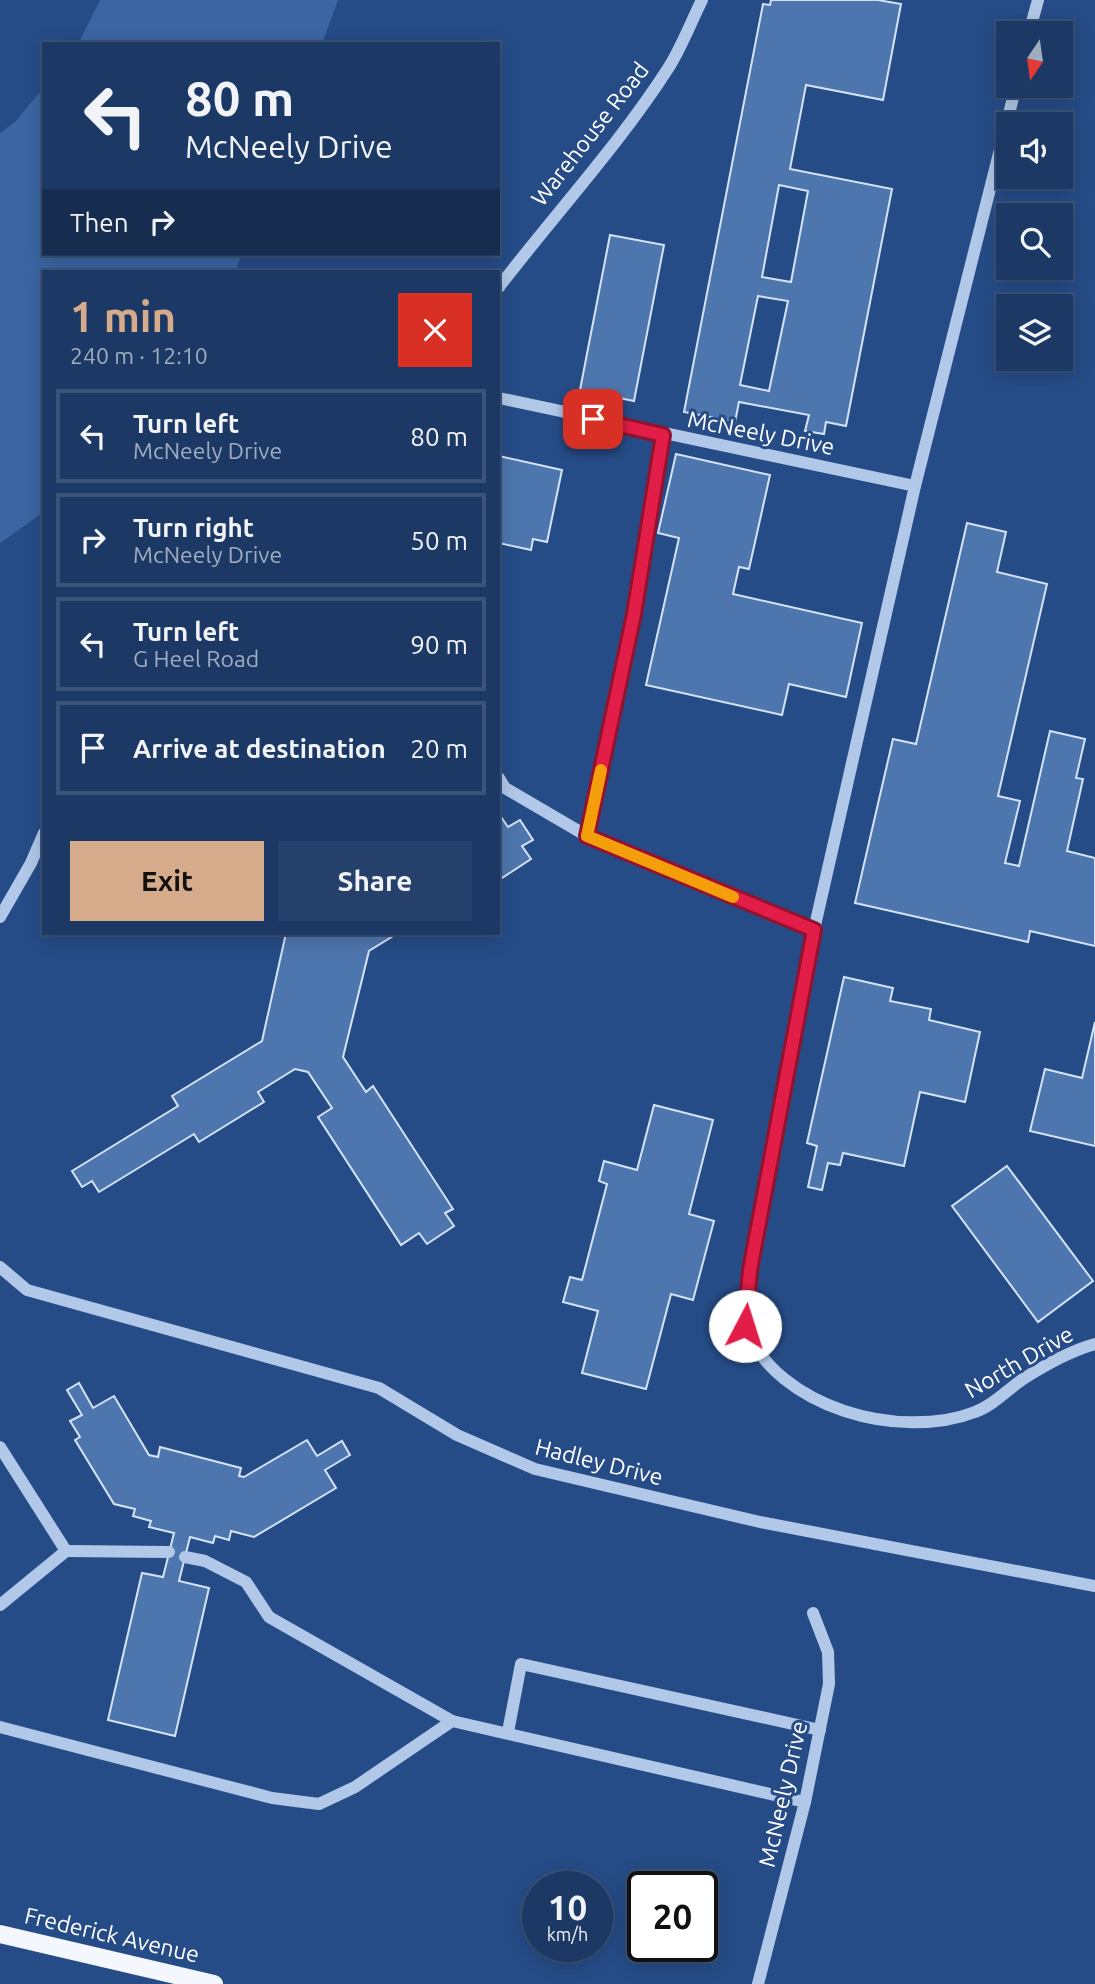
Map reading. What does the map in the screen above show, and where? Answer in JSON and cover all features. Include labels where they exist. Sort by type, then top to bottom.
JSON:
[{"type":"main road","name":"Frederick Avenue","points":[[0,1934],[214,1984]]},
{"type":"street","name":"Warehouse Road","points":[[500,286],[556,212],[615,142],[670,66],[702,0]]},
{"type":"street","points":[[1032,21],[1038,0]]},
{"type":"street","points":[[500,780],[505,788],[587,836],[814,930],[915,486],[1013,98]]},
{"type":"street","points":[[500,398],[663,435]]},
{"type":"street","name":"McNeely Drive","points":[[587,836],[634,614],[663,435],[915,486]]},
{"type":"street","points":[[0,917],[32,863],[42,838]]},
{"type":"street","name":"North Drive","points":[[814,930],[750,1270],[745,1326],[772,1370],[812,1400],[880,1419],[942,1423],[979,1411],[1024,1379],[1080,1348],[1095,1343]]},
{"type":"street","name":"Hadley Drive","points":[[0,1267],[27,1290],[379,1388],[457,1435],[535,1469],[761,1522],[1095,1586]]},
{"type":"street","points":[[0,1447],[66,1551]]},
{"type":"street","points":[[0,1605],[66,1551],[169,1552]]},
{"type":"street","points":[[185,1557],[205,1561],[246,1582],[269,1616],[452,1721],[805,1802]]},
{"type":"street","name":"McNeely Drive","points":[[758,1984],[805,1802],[829,1684],[828,1653],[813,1613]]},
{"type":"street","points":[[508,1732],[522,1664],[820,1730]]},
{"type":"street","points":[[0,1727],[272,1798],[319,1804],[355,1787],[452,1721]]},
{"type":"shaded area","points":[[100,0],[338,0],[323,42],[79,42]]},
{"type":"shaded area","points":[[42,89],[42,256],[241,256],[235,270],[42,270],[42,513],[0,543],[0,133],[15,122]]},
{"type":"building","points":[[771,0],[878,0],[901,4],[883,100],[806,85],[790,169],[892,189],[846,426],[826,422],[824,434],[805,431],[809,415],[739,402],[735,422],[684,412],[763,4],[770,5]],"holes":[[[779,185],[808,191],[791,282],[762,277]],[[758,296],[788,301],[769,391],[740,385]]]},
{"type":"building","points":[[610,235],[664,245],[634,401],[580,390]]},
{"type":"building","points":[[676,454],[770,475],[749,569],[739,567],[733,594],[862,623],[846,697],[789,684],[782,715],[646,685],[679,538],[658,533]]},
{"type":"building","points":[[500,456],[562,470],[547,542],[533,539],[531,550],[500,543]]},
{"type":"building","points":[[967,523],[1006,532],[997,572],[1047,584],[998,796],[1020,801],[1005,863],[1019,866],[1050,731],[1085,739],[1076,778],[1083,779],[1067,851],[1095,858],[1095,946],[1030,931],[1028,942],[855,903],[893,739],[916,744]]},
{"type":"building","points":[[500,815],[508,827],[520,820],[533,840],[522,846],[531,859],[500,879]]},
{"type":"building","points":[[286,935],[395,935],[369,951],[343,1057],[366,1092],[373,1086],[453,1209],[445,1213],[454,1226],[427,1244],[419,1233],[401,1245],[318,1117],[332,1108],[308,1072],[295,1069],[258,1092],[264,1102],[199,1142],[194,1134],[99,1192],[92,1181],[82,1187],[72,1171],[178,1106],[172,1096],[262,1041]]},
{"type":"building","points":[[844,977],[893,988],[890,1001],[931,1009],[929,1020],[980,1032],[965,1102],[920,1092],[904,1166],[843,1153],[840,1165],[828,1163],[822,1190],[808,1187],[817,1146],[807,1143]]},
{"type":"building","points":[[1095,1022],[1095,1146],[1030,1131],[1045,1069],[1082,1078]]},
{"type":"building","points":[[654,1105],[713,1120],[689,1214],[714,1221],[693,1300],[671,1294],[646,1389],[582,1373],[598,1311],[563,1302],[570,1277],[582,1280],[607,1184],[599,1181],[604,1161],[637,1170]]},
{"type":"building","points":[[1007,1166],[1093,1281],[1038,1322],[952,1206]]},
{"type":"building","points":[[79,1383],[93,1408],[114,1396],[149,1455],[158,1457],[160,1447],[241,1468],[239,1476],[244,1477],[307,1440],[317,1456],[342,1441],[350,1455],[325,1470],[336,1488],[254,1537],[231,1531],[229,1540],[215,1536],[213,1543],[190,1537],[179,1581],[209,1588],[175,1736],[108,1720],[142,1573],[163,1577],[174,1533],[149,1527],[151,1521],[133,1516],[135,1509],[114,1504],[75,1440],[80,1437],[70,1421],[82,1415],[67,1390]]},
{"type":"slow traffic","points":[[601,770],[587,836],[733,897]]},
{"type":"route","points":[[593,419],[663,435],[634,614],[587,836],[814,930],[750,1270],[745,1326]]}]
